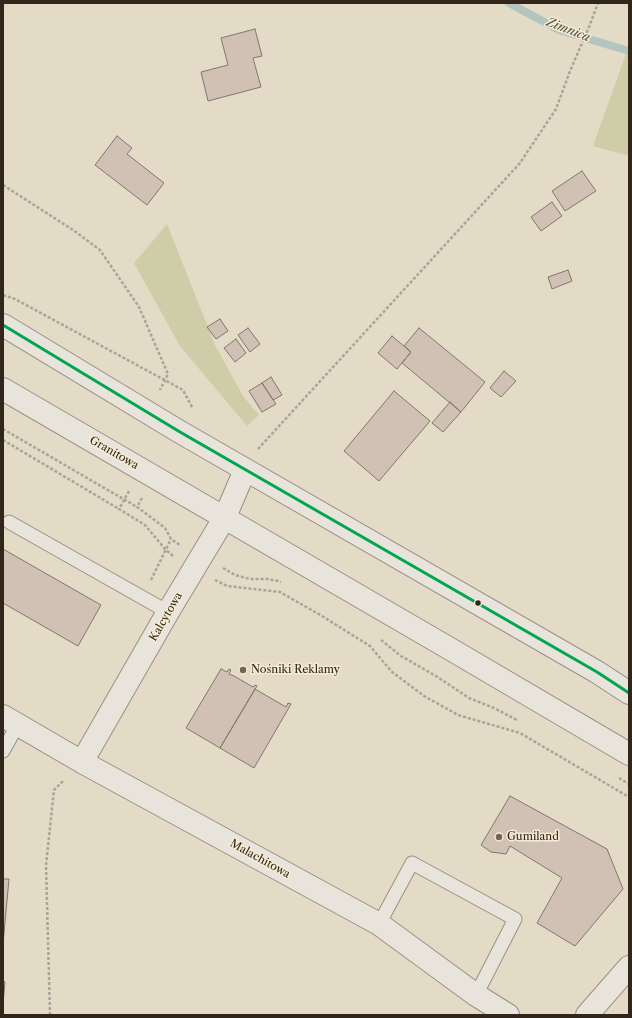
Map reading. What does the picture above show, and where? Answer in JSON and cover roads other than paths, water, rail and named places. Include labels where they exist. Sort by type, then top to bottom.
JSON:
[{"type":"street","points":[[3,325],[167,425],[597,672],[629,693]]},
{"type":"street","name":"Granitowa","points":[[3,388],[629,754]]},
{"type":"street","name":"Kalcytowa","points":[[82,762],[168,612],[225,517],[245,470]]},
{"type":"street","name":"Malachitowa","points":[[10,720],[82,762],[379,924],[476,995],[508,1015]]},
{"type":"street","points":[[587,1015],[629,967]]},
{"type":"lane","points":[[9,522],[168,612]]},
{"type":"lane","points":[[3,751],[10,720]]},
{"type":"lane","points":[[379,924],[412,863],[515,919],[476,995]]},
{"type":"waterway","name":"Zimnica","points":[[509,3],[559,30],[629,51]]},
{"type":"place","name":"Nośniki Reklamy","points":[[243,670]]},
{"type":"place","name":"Gumiland","points":[[499,837]]}]
